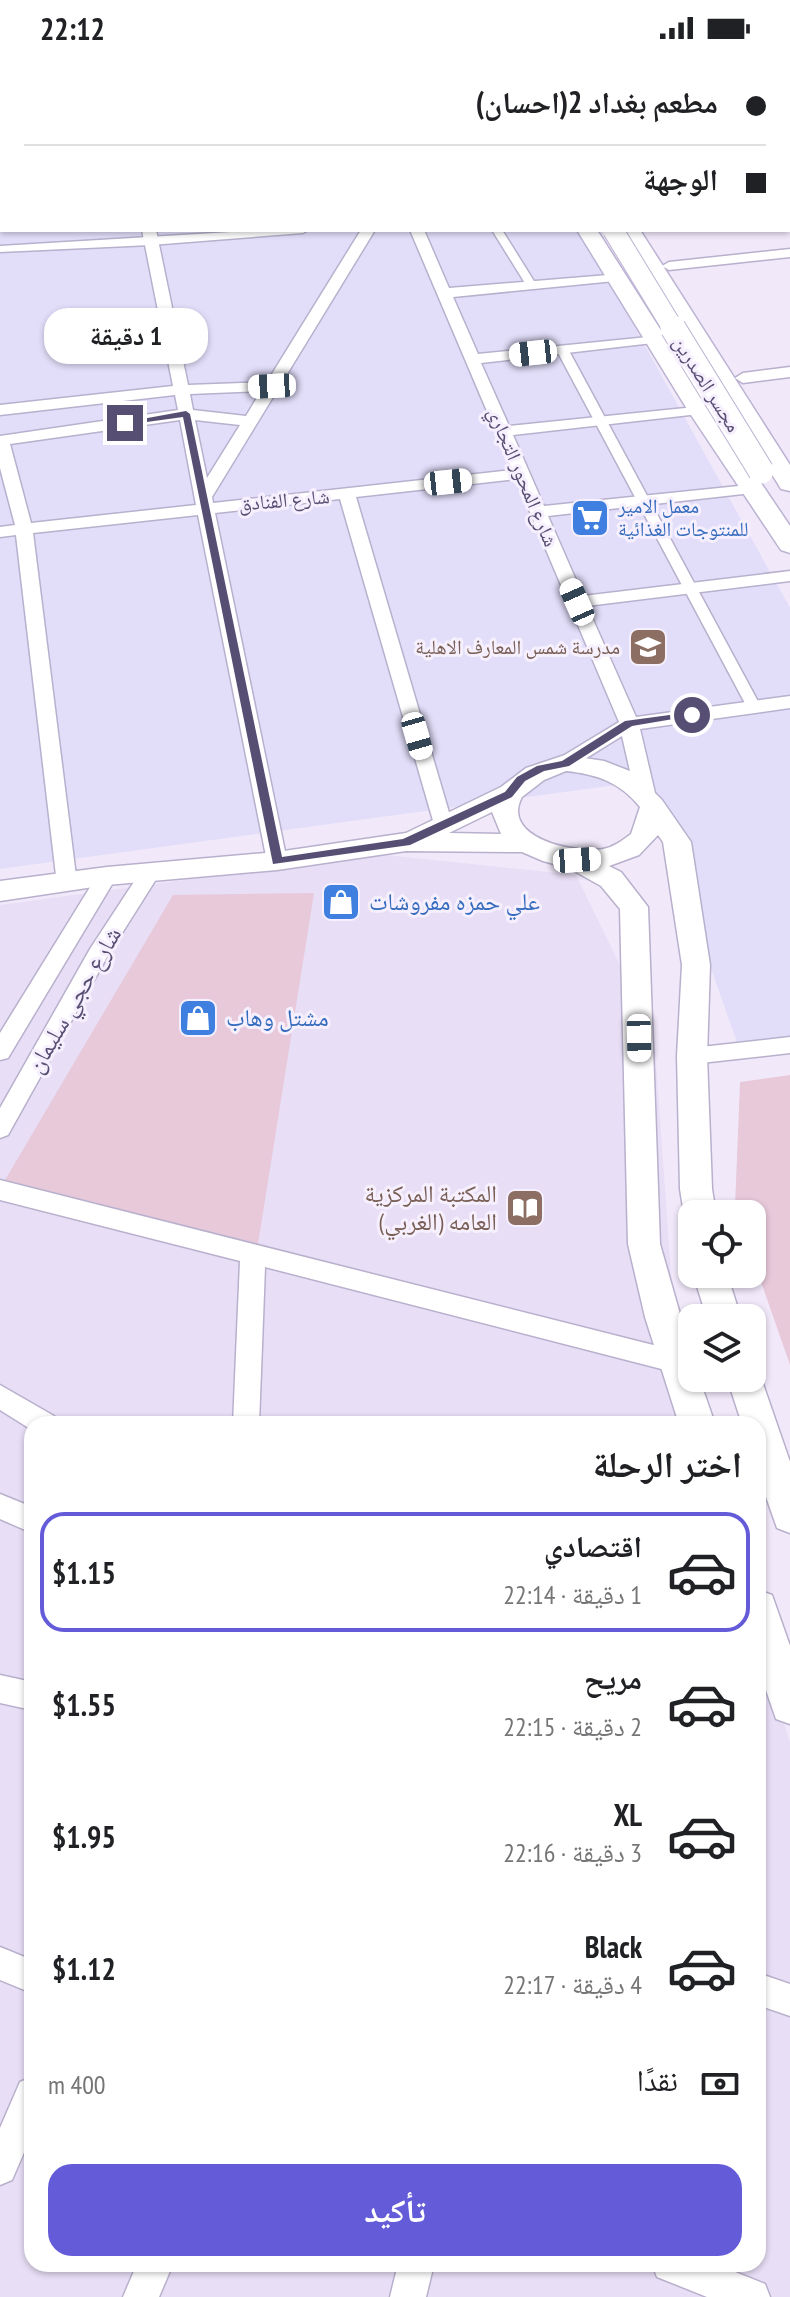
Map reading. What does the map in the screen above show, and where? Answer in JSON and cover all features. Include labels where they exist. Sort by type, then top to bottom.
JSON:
[{"type":"main road","name":"مجسر الصدرين","points":[[614,232],[775,473]]},
{"type":"main road","points":[[614,232],[592,240],[699,409],[775,473]]},
{"type":"main road","name":"مجسر الصدرين","points":[[632,232],[775,473],[790,544]]},
{"type":"main road","points":[[650,236],[743,378],[775,473]]},
{"type":"street","points":[[0,249],[150,236],[252,232]]},
{"type":"street","points":[[206,501],[251,421],[367,232]]},
{"type":"street","name":"شارع المحور التجاري","points":[[418,232],[629,724],[649,800]]},
{"type":"street","points":[[498,232],[532,286]]},
{"type":"street","points":[[150,236],[277,861]]},
{"type":"street","points":[[669,266],[790,253]]},
{"type":"street","points":[[444,293],[615,277]]},
{"type":"street","points":[[473,359],[653,339]]},
{"type":"street","points":[[562,349],[642,502],[693,587],[754,707]]},
{"type":"street","points":[[743,378],[790,372]]},
{"type":"street","points":[[0,410],[181,390],[272,386]]},
{"type":"street","points":[[505,431],[699,409]]},
{"type":"street","points":[[67,884],[24,528],[1,441],[186,414],[251,421]]},
{"type":"street","points":[[537,512],[642,502],[775,473]]},
{"type":"street","name":"شارع الفنادق","points":[[0,532],[206,501],[347,494],[520,474]]},
{"type":"street","points":[[347,494],[443,826]]},
{"type":"street","points":[[577,602],[790,576]]},
{"type":"street","points":[[406,842],[508,794],[521,779],[541,769],[565,763],[629,724],[790,702]]},
{"type":"street","points":[[565,763],[609,769],[628,778],[649,800],[677,842],[696,965],[692,1056],[698,1200]]},
{"type":"street","points":[[508,794],[505,811],[511,828],[527,843],[550,855],[577,860],[613,855],[640,840],[650,826],[649,800]]},
{"type":"street","points":[[0,891],[107,876],[277,861],[406,842],[527,843]]},
{"type":"street","points":[[577,860],[611,879],[634,907],[644,1244],[662,1317],[694,1416]]},
{"type":"street","name":"شارع حجي سليمان","points":[[0,1129],[98,954],[150,873]]},
{"type":"street","name":"شارع حجي سليمان","points":[[3,1039],[107,876]]},
{"type":"street","points":[[692,1056],[790,1045]]},
{"type":"street","points":[[0,1190],[677,1362]]},
{"type":"street","points":[[246,1416],[253,1255]]},
{"type":"street","points":[[749,1392],[757,1416]]},
{"type":"street","points":[[0,1396],[32,1416]]},
{"type":"street","points":[[766,1444],[790,1516]]},
{"type":"street","points":[[0,1506],[24,1516]]},
{"type":"street","points":[[767,1664],[790,1705]]},
{"type":"street","points":[[0,1689],[24,1694]]},
{"type":"street","points":[[0,1963],[24,1974]]},
{"type":"street","points":[[766,1992],[790,2000]]},
{"type":"street","points":[[0,2168],[24,2112]]},
{"type":"street","points":[[141,2297],[152,2272]]},
{"type":"street","points":[[408,2297],[414,2272]]},
{"type":"street","points":[[690,2272],[752,2297]]},
{"type":"shaded area","points":[[0,232],[582,232],[790,608],[790,1041],[739,1048],[645,781],[0,869]]},
{"type":"shaded area","points":[[376,854],[576,875],[654,1035],[678,1392],[686,1416],[24,1416],[24,2272],[766,2272],[766,1666],[790,1742],[790,2297],[0,2297],[0,905]]},
{"type":"shaded area","points":[[314,893],[258,1244],[5,1180],[173,895]]},
{"type":"shaded area","points":[[790,1075],[790,1365],[763,1288],[766,1288],[766,1200],[735,1200],[740,1082]]},
{"type":"place","name":"معمل الامير للمنتوجات الغذائية","points":[[590,518]]},
{"type":"place","name":"مدرسة شمس المعارف الاهلية","points":[[648,647]]},
{"type":"place","name":"علي حمزه مفروشات","points":[[341,902]]},
{"type":"place","name":"مشتل وهاب","points":[[198,1018]]},
{"type":"place","name":"المكتبة المركزية العامه (الغربي)","points":[[525,1208]]},
{"type":"route","points":[[125,423],[186,414],[205,495],[277,861],[406,842],[508,794],[521,779],[541,769],[565,763],[629,724],[692,715]]}]
